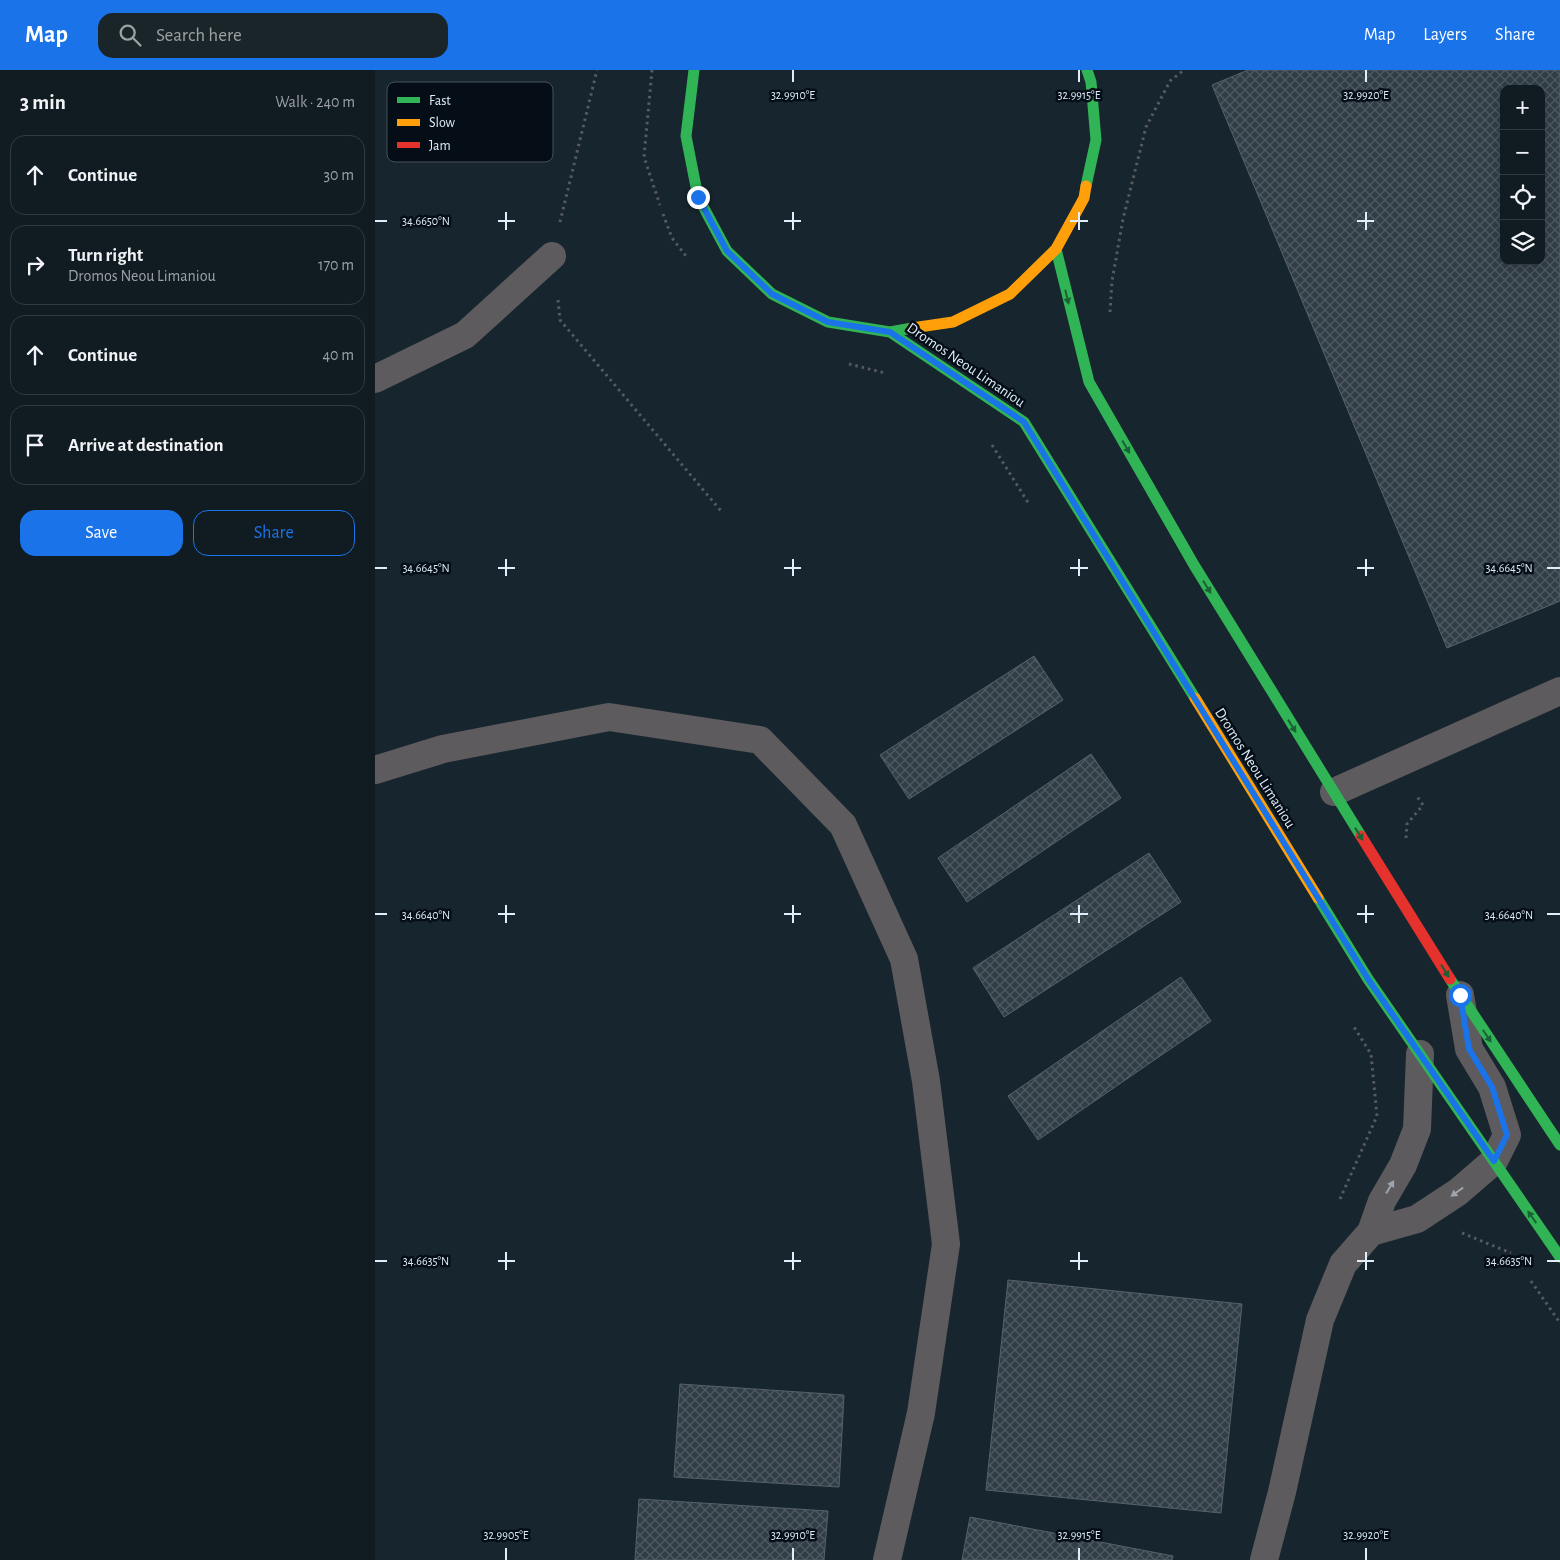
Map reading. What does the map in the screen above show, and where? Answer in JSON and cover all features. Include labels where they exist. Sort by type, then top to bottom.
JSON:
[{"type":"main road","points":[[694,70],[686,136],[698,197],[727,251],[772,294],[828,322],[890,332],[953,322],[1010,294],[1056,249],[1084,198],[1096,140],[1095,74]]},
{"type":"main road","points":[[1056,249],[1089,382],[1194,566],[1333,792],[1460,995],[1560,1145]]},
{"type":"main road","name":"Dromos Neou Limaniou","points":[[890,332],[1024,422],[1368,979],[1560,1257]]},
{"type":"street","points":[[375,379],[465,335],[552,256]]},
{"type":"street","points":[[1333,792],[1560,691]]},
{"type":"street","points":[[375,770],[443,749],[609,717],[760,740],[843,826],[905,959],[926,1081],[946,1244],[921,1413],[887,1560]]},
{"type":"street","points":[[1371,1232],[1417,1219],[1458,1192],[1494,1161],[1507,1135],[1492,1087],[1469,1049],[1460,995]]},
{"type":"street","points":[[1264,1560],[1282,1492],[1320,1320],[1343,1264],[1371,1232],[1382,1201],[1403,1165],[1417,1129],[1420,1054]]},
{"type":"path","points":[[597,70],[552,256],[560,320],[721,511]]},
{"type":"path","points":[[652,70],[644,157],[672,238],[691,261]]},
{"type":"path","points":[[1110,319],[1112,280],[1123,219],[1146,127],[1170,81],[1184,70]]},
{"type":"path","points":[[841,362],[888,374]]},
{"type":"path","points":[[988,438],[1030,505]]},
{"type":"path","points":[[1395,764],[1423,805],[1407,824],[1406,840]]},
{"type":"path","points":[[1340,1198],[1377,1116],[1371,1054],[1350,1020]]},
{"type":"path","points":[[1457,1231],[1511,1253],[1516,1260]]},
{"type":"path","points":[[1527,1276],[1560,1323]]},
{"type":"building","points":[[1248,70],[1560,70],[1560,601],[1447,648],[1212,85]]},
{"type":"building","points":[[1034,656],[1063,700],[909,799],[880,755]]},
{"type":"building","points":[[1091,754],[1121,798],[967,902],[938,858]]},
{"type":"building","points":[[1149,853],[1181,902],[1004,1017],[973,968]]},
{"type":"building","points":[[1181,977],[1211,1021],[1038,1140],[1008,1096]]},
{"type":"building","points":[[1008,1280],[1242,1304],[1221,1513],[986,1490]]},
{"type":"building","points":[[680,1384],[844,1395],[839,1487],[674,1477]]},
{"type":"building","points":[[639,1499],[828,1511],[824,1560],[635,1560]]},
{"type":"building","points":[[970,1517],[1173,1556],[1172,1560],[962,1560]]},
{"type":"traffic: fast","points":[[694,70],[686,136],[698,197],[727,251],[772,294],[828,322],[890,332],[912,328]]},
{"type":"traffic: fast","points":[[1086,186],[1096,140],[1091,82],[1087,70]]},
{"type":"traffic: fast","points":[[1056,249],[1089,382],[1194,565],[1361,836]]},
{"type":"traffic: fast","points":[[890,332],[1024,422],[1195,698]]},
{"type":"traffic: fast","points":[[1318,898],[1368,979],[1560,1257]]},
{"type":"traffic: fast","points":[[1450,979],[1560,1145]]},
{"type":"traffic: slow","points":[[912,328],[953,322],[1010,294],[1056,249],[1084,198],[1086,186]]},
{"type":"traffic: slow","points":[[1195,698],[1318,898]]},
{"type":"traffic: jam","points":[[1361,836],[1450,979]]},
{"type":"route","points":[[698,197],[727,251],[772,294],[828,322],[890,332],[1024,422],[1368,979],[1494,1161],[1507,1135],[1492,1087],[1469,1049],[1460,995]]}]
